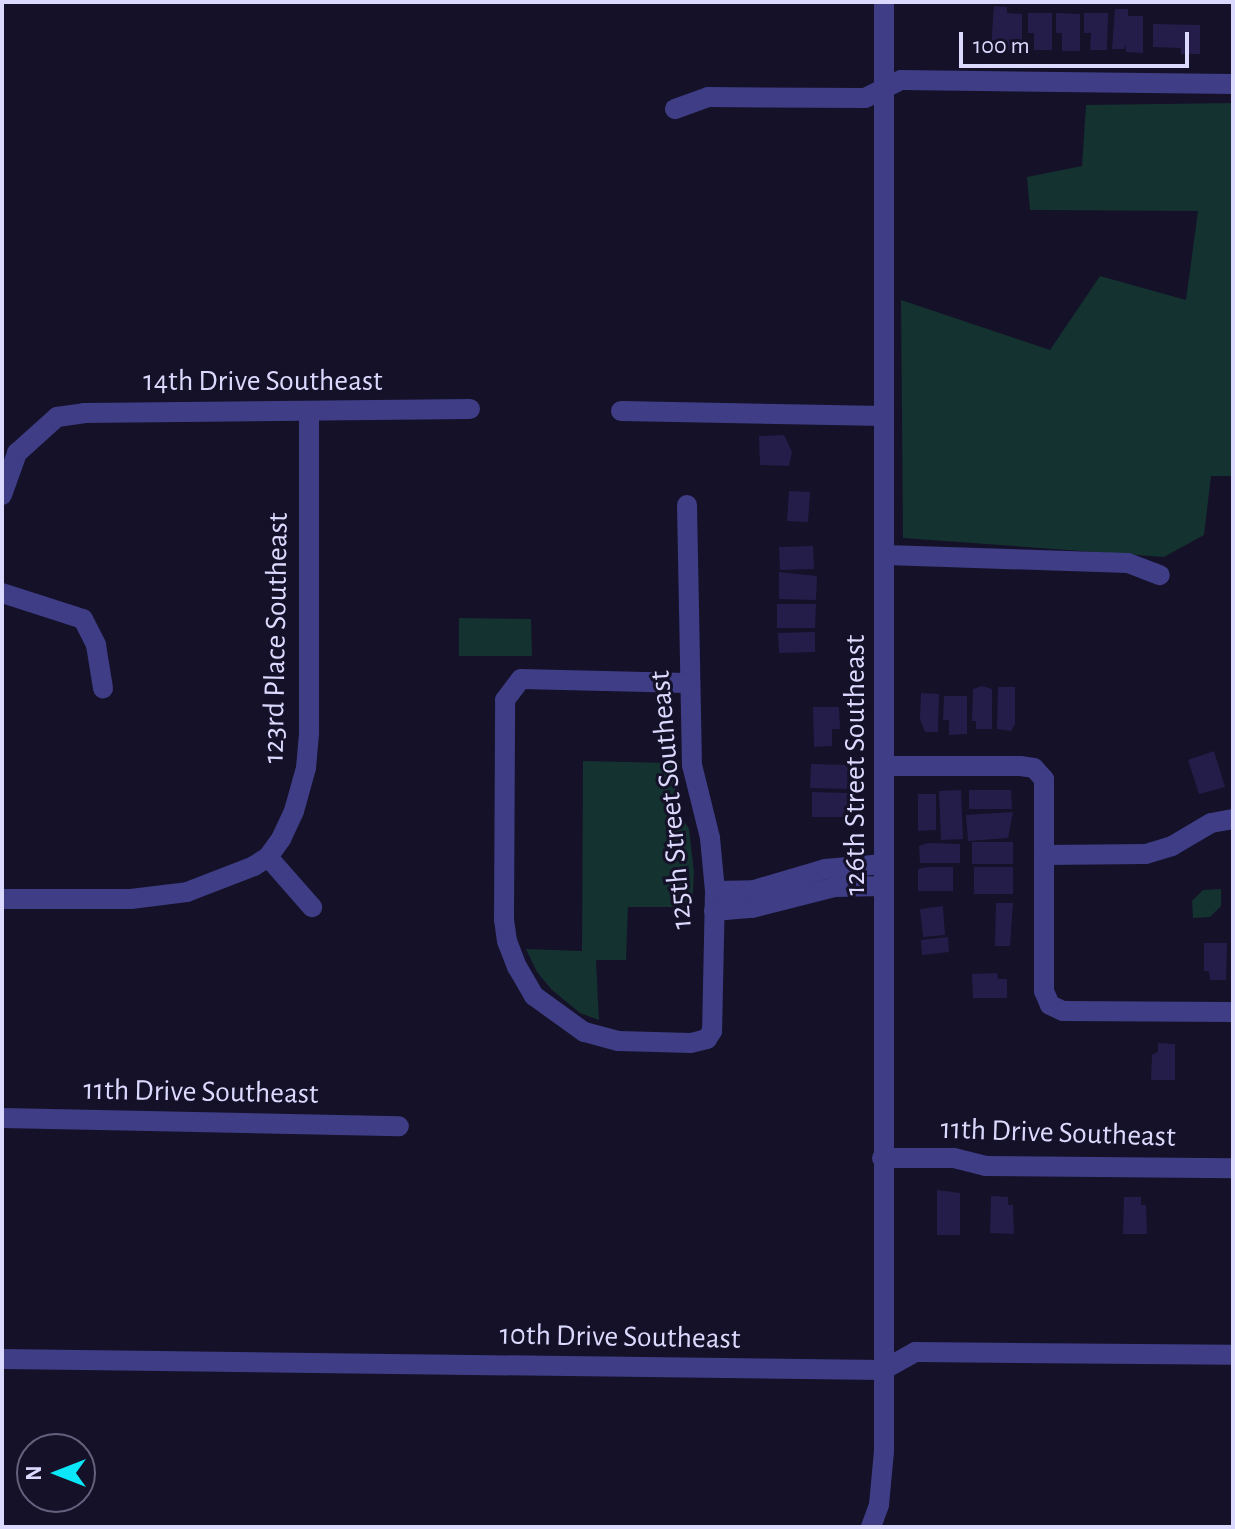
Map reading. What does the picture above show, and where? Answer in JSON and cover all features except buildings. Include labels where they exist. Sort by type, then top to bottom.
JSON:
[{"type":"street","name":"126th Street Southeast","points":[[871,1527],[879,1505],[884,1451],[882,1158],[887,766],[884,2]]},
{"type":"street","points":[[675,109],[708,97],[865,98],[901,80],[1233,84]]},
{"type":"street","name":"14th Drive Southeast","points":[[2,495],[17,453],[57,417],[84,413],[470,409]]},
{"type":"street","name":"123rd Place Southeast","points":[[268,857],[294,811],[306,768],[309,411]]},
{"type":"street","points":[[621,411],[884,416]]},
{"type":"street","name":"125th Street Southeast","points":[[687,505],[687,683],[692,765],[710,838],[714,901],[713,1018],[707,1039],[691,1043],[618,1041],[584,1032],[534,996],[517,967],[507,941],[505,700],[510,689],[521,679],[687,683]]},
{"type":"street","points":[[886,555],[1128,563],[1160,575]]},
{"type":"street","points":[[2,593],[83,619],[96,645],[103,688]]},
{"type":"street","points":[[887,766],[1020,766],[1034,768],[1044,779],[1044,991],[1050,1005],[1063,1011],[1233,1012]]},
{"type":"street","points":[[1045,855],[1146,854],[1172,846],[1211,823],[1233,819]]},
{"type":"street","points":[[2,899],[161,897],[220,882],[268,857],[312,907]]},
{"type":"street","points":[[714,901],[825,869],[884,864]]},
{"type":"street","points":[[714,901],[770,904],[835,887],[884,886]]},
{"type":"street","name":"11th Drive Southeast","points":[[2,1118],[399,1126]]},
{"type":"street","name":"11th Drive Southeast","points":[[882,1158],[954,1158],[985,1166],[1233,1168]]},
{"type":"street","name":"10th Drive Southeast","points":[[2,1359],[883,1370],[915,1352],[1233,1355]]},
{"type":"green space","points":[[1233,103],[1233,476],[1211,476],[1204,535],[1164,557],[903,538],[901,300],[1050,350],[1100,276],[1186,300],[1198,211],[1030,210],[1027,177],[1082,166],[1086,105]]},
{"type":"green space","points":[[459,618],[531,619],[532,656],[459,656]]},
{"type":"green space","points":[[583,761],[672,763],[682,818],[689,829],[694,872],[692,907],[628,907],[626,960],[596,960],[599,1020],[580,1013],[552,990],[537,972],[526,949],[582,951]]},
{"type":"green space","points":[[1221,889],[1221,906],[1210,917],[1193,918],[1192,901],[1203,890]]}]
